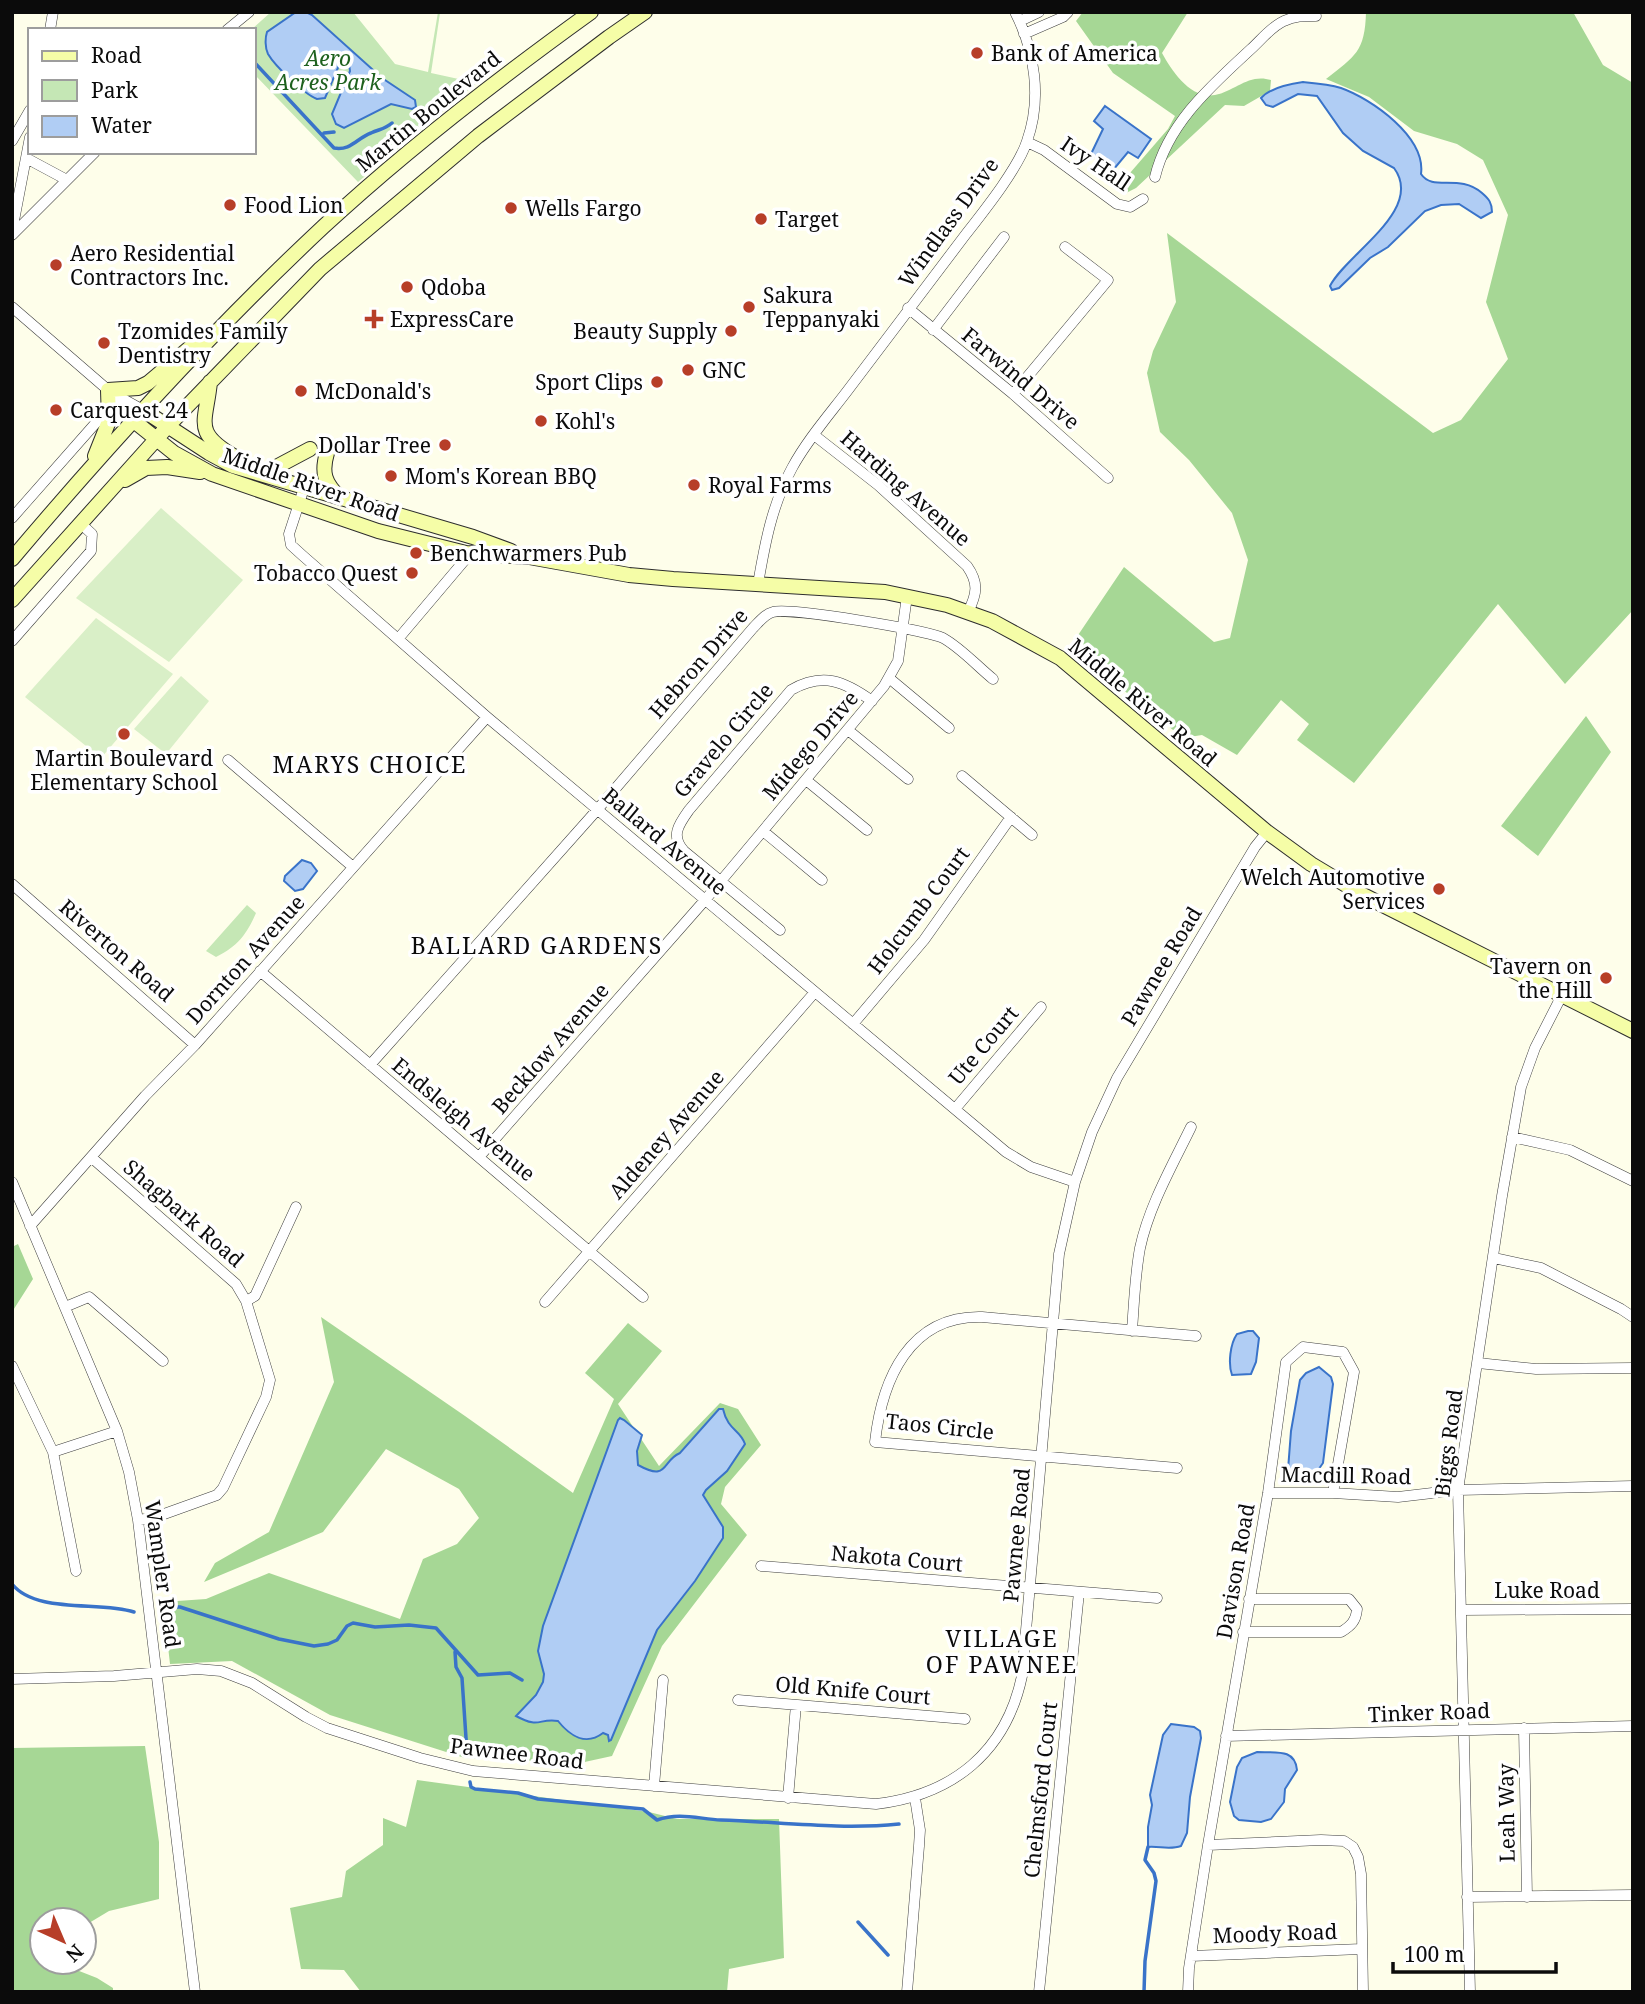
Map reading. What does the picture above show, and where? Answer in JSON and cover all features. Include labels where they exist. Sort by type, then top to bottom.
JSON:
[{"type":"street","points":[[229,28],[249,12]]},
{"type":"street","name":"Martin Boulevard","points":[[12,559],[138,415],[263,285],[333,218],[446,121],[591,12]]},
{"type":"street","points":[[12,600],[168,426],[320,269],[400,200],[542,87],[645,12]]},
{"type":"street","points":[[1018,17],[1039,12]]},
{"type":"street","points":[[1024,34],[1063,17],[1068,12]]},
{"type":"street","points":[[1156,177],[1161,155],[1173,132],[1190,109],[1224,74],[1281,22],[1297,17],[1316,16]]},
{"type":"street","name":"Windlass Drive","points":[[758,584],[766,535],[775,505],[793,467],[908,308],[984,211],[1027,142],[1033,114],[1034,70],[1030,47],[1018,17]]},
{"type":"street","points":[[12,141],[28,113]]},
{"type":"street","name":"Ivy Hall","points":[[1027,142],[1044,150],[1117,204],[1130,206],[1143,199]]},
{"type":"street","points":[[12,233],[28,148]]},
{"type":"street","points":[[12,233],[93,154]]},
{"type":"street","points":[[26,158],[68,180]]},
{"type":"street","points":[[933,330],[1004,237]]},
{"type":"street","points":[[1013,394],[1108,280],[1065,247]]},
{"type":"street","points":[[91,466],[109,421],[108,390],[138,388],[148,383],[263,285]]},
{"type":"street","name":"Middle River Road","points":[[12,307],[138,415],[157,439],[174,453],[212,474],[378,531],[466,553],[529,557],[629,575],[858,589],[907,596],[968,611],[1014,631],[1060,658],[1298,856],[1354,890],[1633,1031]]},
{"type":"street","name":"Farwind Drive","points":[[908,308],[1013,394],[1108,478]]},
{"type":"street","points":[[210,382],[203,417],[205,430],[218,447],[263,474],[310,449]]},
{"type":"street","points":[[12,518],[109,408]]},
{"type":"street","name":"Middle River Road","points":[[138,415],[168,426],[233,466],[473,537],[529,557]]},
{"type":"street","name":"Harding Avenue","points":[[814,435],[878,485],[967,566],[976,582],[977,590],[968,611]]},
{"type":"street","points":[[327,453],[322,467],[323,475],[340,498]]},
{"type":"street","points":[[112,487],[146,468],[167,467],[212,474]]},
{"type":"street","name":"Ballard Avenue","points":[[304,488],[289,534],[291,545],[487,717],[1014,1158],[1074,1182]]},
{"type":"street","points":[[12,641],[91,551],[92,534],[80,523]]},
{"type":"street","points":[[398,639],[464,561],[466,553]]},
{"type":"street","name":"Midego Drive","points":[[705,900],[889,678],[898,661],[907,596]]},
{"type":"street","name":"Hebron Drive","points":[[370,1065],[767,614],[782,610],[802,612],[903,628],[943,638],[993,679]]},
{"type":"street","points":[[889,678],[948,728]]},
{"type":"street","name":"Gravelo Circle","points":[[721,881],[684,851],[678,844],[676,834],[678,825],[717,776],[791,690],[805,682],[822,680],[843,684],[872,701]]},
{"type":"street","name":"Dornton Avenue","points":[[30,1226],[487,717]]},
{"type":"street","points":[[848,730],[908,779]]},
{"type":"street","points":[[228,760],[353,867]]},
{"type":"street","points":[[962,776],[1032,835]]},
{"type":"street","points":[[806,780],[867,830]]},
{"type":"street","name":"Holcumb Court","points":[[853,1024],[924,940],[1011,817]]},
{"type":"street","points":[[763,831],[822,880]]},
{"type":"street","name":"Pawnee Road","points":[[12,1679],[114,1676],[197,1669],[228,1672],[252,1683],[327,1728],[458,1769],[876,1804],[915,1798],[946,1783],[986,1752],[1006,1726],[1014,1708],[1022,1676],[1061,1241],[1074,1182],[1092,1132],[1117,1078],[1255,847],[1267,832]]},
{"type":"street","points":[[721,881],[780,930]]},
{"type":"street","name":"Riverton Road","points":[[12,884],[195,1045]]},
{"type":"street","name":"Becklow Avenue","points":[[479,1157],[705,900]]},
{"type":"street","name":"Endsleigh Avenue","points":[[260,971],[643,1297]]},
{"type":"street","name":"Aldeney Avenue","points":[[545,1302],[815,992]]},
{"type":"street","name":"Biggs Road","points":[[1470,1992],[1458,1490],[1513,1137],[1528,1065],[1562,995]]},
{"type":"street","name":"Ute Court","points":[[955,1109],[1041,1007]]},
{"type":"street","points":[[1132,1331],[1137,1267],[1145,1230],[1159,1192],[1191,1127]]},
{"type":"street","points":[[1513,1137],[1570,1150],[1633,1181]]},
{"type":"street","name":"Shagbark Road","points":[[91,1157],[236,1284],[246,1301],[270,1380],[270,1388],[223,1488],[211,1499],[153,1518],[138,1520]]},
{"type":"street","name":"Wampler Road","points":[[12,1182],[117,1432],[129,1472],[138,1520],[195,1992]]},
{"type":"street","points":[[246,1301],[255,1296],[296,1207]]},
{"type":"street","points":[[1494,1258],[1541,1268],[1633,1317]]},
{"type":"street","points":[[65,1307],[89,1297],[163,1361]]},
{"type":"street","name":"Taos Circle","points":[[1042,1456],[875,1442],[878,1418],[896,1369],[911,1346],[928,1330],[948,1320],[971,1317],[1053,1323]]},
{"type":"street","points":[[1053,1323],[1196,1336]]},
{"type":"street","name":"Davison Road","points":[[1188,1992],[1208,1845],[1268,1493],[1286,1362],[1303,1347],[1343,1352],[1354,1372],[1333,1493]]},
{"type":"street","points":[[1478,1363],[1536,1369],[1633,1368]]},
{"type":"street","points":[[12,1366],[53,1452],[76,1570]]},
{"type":"street","points":[[53,1452],[117,1432]]},
{"type":"street","points":[[1042,1456],[1177,1468]]},
{"type":"street","name":"Macdill Road","points":[[1268,1493],[1398,1497],[1458,1490],[1633,1486]]},
{"type":"street","name":"Nakota Court","points":[[761,1566],[1157,1598]]},
{"type":"street","name":"Chelmsford Court","points":[[1039,1992],[1079,1592]]},
{"type":"street","points":[[1243,1632],[1341,1632],[1356,1618],[1357,1609],[1349,1599],[1249,1598]]},
{"type":"street","name":"Luke Road","points":[[1461,1610],[1633,1609]]},
{"type":"street","points":[[654,1786],[663,1680]]},
{"type":"street","name":"Old Knife Court","points":[[738,1700],[965,1719]]},
{"type":"street","points":[[788,1798],[796,1705]]},
{"type":"street","name":"Tinker Road","points":[[1226,1736],[1633,1726]]},
{"type":"street","name":"Leah Way","points":[[1524,1728],[1527,1897]]},
{"type":"street","points":[[907,1992],[919,1838],[915,1798]]},
{"type":"street","points":[[1208,1845],[1321,1840],[1344,1841],[1353,1847],[1362,1874],[1363,1992]]},
{"type":"street","points":[[1467,1897],[1633,1895]]},
{"type":"street","name":"Moody Road","points":[[1191,1956],[1362,1949]]},
{"type":"green space","name":"Aero Acres Park","points":[[271,12],[353,12],[395,64],[428,72],[438,12],[440,13],[431,73],[477,83],[358,182],[256,76],[256,28],[253,28]]},
{"type":"green space","points":[[1083,12],[1188,12],[1162,53],[1183,82],[1198,93],[1215,95],[1263,78],[1271,80],[1270,91],[1244,106],[1225,105],[1136,188],[1126,193],[1119,191],[1117,188],[1168,129],[1175,116],[1113,73],[1076,21]]},
{"type":"green space","points":[[1366,12],[1573,12],[1603,65],[1633,83],[1633,610],[1565,684],[1498,604],[1354,783],[1297,740],[1309,724],[1281,700],[1237,755],[1202,735],[1183,738],[1070,647],[1124,567],[1214,642],[1230,638],[1248,560],[1232,513],[1189,460],[1160,432],[1147,373],[1153,351],[1176,302],[1167,233],[1433,433],[1461,420],[1508,359],[1486,302],[1508,215],[1483,160],[1457,144],[1414,131],[1369,97],[1326,79],[1357,52],[1361,45]]},
{"type":"green space","points":[[161,508],[243,580],[169,662],[76,598]]},
{"type":"green space","points":[[96,618],[173,674],[101,758],[25,697]]},
{"type":"green space","points":[[181,676],[209,701],[166,754],[134,729]]},
{"type":"green space","points":[[1586,716],[1611,752],[1538,856],[1501,826]]},
{"type":"green space","points":[[247,905],[256,913],[240,939],[216,957],[206,951]]},
{"type":"green space","points":[[18,1244],[33,1279],[12,1312],[12,1247]]},
{"type":"green space","points":[[321,1317],[573,1493],[614,1399],[585,1373],[628,1323],[662,1351],[618,1404],[659,1466],[720,1403],[738,1409],[761,1445],[725,1487],[721,1504],[747,1535],[662,1646],[612,1756],[580,1763],[465,1758],[330,1715],[232,1661],[170,1664],[163,1602],[206,1599],[269,1573],[400,1619],[423,1559],[457,1544],[479,1518],[459,1489],[386,1449],[323,1532],[204,1582],[215,1563],[269,1532],[334,1382]]},
{"type":"green space","points":[[145,1746],[159,1842],[159,1899],[109,1911],[98,1918],[98,1906],[28,1906],[28,1976],[92,1976],[113,1988],[113,1992],[12,1992],[12,1748]]},
{"type":"green space","points":[[417,1780],[649,1812],[677,1819],[779,1819],[784,1958],[729,1969],[727,1992],[361,1992],[344,1970],[301,1969],[290,1908],[342,1897],[346,1871],[383,1845],[383,1818],[406,1827]]},
{"type":"water","points":[[296,12],[312,15],[382,78],[415,100],[416,107],[412,109],[391,104],[344,128],[336,124],[332,114],[350,71],[349,64],[340,63],[325,98],[317,99],[290,79],[267,52],[267,32]]},
{"type":"water","points":[[1303,82],[1341,88],[1381,110],[1406,133],[1415,146],[1421,174],[1426,179],[1473,187],[1488,199],[1492,212],[1481,218],[1459,204],[1441,205],[1425,211],[1388,247],[1370,258],[1339,288],[1332,290],[1330,286],[1339,273],[1392,215],[1399,200],[1401,184],[1394,168],[1363,151],[1343,133],[1317,96],[1298,94],[1273,107],[1266,105],[1261,98],[1275,89]]},
{"type":"water","points":[[1105,106],[1151,139],[1138,158],[1128,152],[1114,169],[1091,154],[1103,129],[1094,121]]},
{"type":"water","points":[[302,860],[311,863],[317,871],[303,889],[295,891],[284,881],[285,876]]},
{"type":"water","points":[[1253,1331],[1259,1338],[1256,1362],[1251,1374],[1232,1375],[1231,1348],[1237,1334]]},
{"type":"water","points":[[1319,1367],[1331,1377],[1333,1384],[1323,1463],[1316,1473],[1303,1478],[1288,1470],[1291,1431],[1300,1380],[1306,1373]]},
{"type":"water","points":[[719,1409],[723,1409],[728,1422],[745,1444],[727,1471],[703,1495],[723,1527],[723,1538],[695,1581],[657,1630],[611,1740],[603,1733],[584,1739],[573,1735],[558,1721],[535,1723],[516,1716],[536,1695],[543,1682],[544,1674],[538,1651],[543,1626],[618,1420],[624,1420],[642,1435],[637,1451],[638,1465],[648,1470],[660,1471]]},
{"type":"water","points":[[1171,1724],[1194,1727],[1200,1731],[1187,1833],[1181,1846],[1148,1847],[1152,1805],[1150,1795],[1163,1735]]},
{"type":"water","points":[[1257,1752],[1288,1755],[1297,1770],[1285,1789],[1284,1802],[1271,1819],[1261,1822],[1239,1820],[1234,1816],[1230,1802],[1237,1767],[1242,1758]]},
{"type":"waterway","points":[[256,64],[334,148],[345,148],[392,123]]},
{"type":"waterway","points":[[324,133],[334,132]]},
{"type":"waterway","points":[[12,1584],[23,1593],[52,1603],[134,1612]]},
{"type":"waterway","points":[[165,1612],[180,1607],[279,1639],[314,1646],[337,1640],[347,1626],[353,1623],[375,1627],[409,1625],[436,1628],[478,1675],[510,1673],[522,1680]]},
{"type":"waterway","points":[[455,1652],[456,1667],[462,1678],[467,1753]]},
{"type":"waterway","points":[[470,1782],[475,1789],[518,1793],[538,1799],[643,1809],[657,1820],[681,1816],[832,1826],[899,1824]]},
{"type":"waterway","points":[[1144,1992],[1145,1961],[1156,1881],[1145,1860],[1148,1847]]},
{"type":"waterway","points":[[858,1922],[888,1955]]},
{"type":"place","name":"Bank of America","points":[[977,53]]},
{"type":"place","name":"Food Lion","points":[[230,205]]},
{"type":"place","name":"Wells Fargo","points":[[511,208]]},
{"type":"place","name":"Target","points":[[761,219]]},
{"type":"place","name":"Aero Residential Contractors Inc.","points":[[56,265]]},
{"type":"place","name":"Qdoba","points":[[407,287]]},
{"type":"place","name":"Sakura Teppanyaki","points":[[749,307]]},
{"type":"place","name":"ExpressCare","points":[[374,319]]},
{"type":"place","name":"Beauty Supply","points":[[731,331]]},
{"type":"place","name":"Tzomides Family Dentistry","points":[[104,343]]},
{"type":"place","name":"GNC","points":[[688,370]]},
{"type":"place","name":"Sport Clips","points":[[657,382]]},
{"type":"place","name":"McDonald's","points":[[301,391]]},
{"type":"place","name":"Carquest 24","points":[[56,410]]},
{"type":"place","name":"Kohl's","points":[[541,421]]},
{"type":"place","name":"Dollar Tree","points":[[445,445]]},
{"type":"place","name":"Mom's Korean BBQ","points":[[391,476]]},
{"type":"place","name":"Royal Farms","points":[[694,485]]},
{"type":"place","name":"Benchwarmers Pub","points":[[416,553]]},
{"type":"place","name":"Tobacco Quest","points":[[412,573]]},
{"type":"place","name":"Martin Boulevard Elementary School","points":[[124,734]]},
{"type":"place","name":"Welch Automotive Services","points":[[1439,889]]},
{"type":"place","name":"Tavern on the Hill","points":[[1606,978]]},
{"type":"district","name":"MARYS CHOICE","points":[[370,764]]},
{"type":"district","name":"BALLARD GARDENS","points":[[537,945]]},
{"type":"district","name":"VILLAGE OF PAWNEE","points":[[1002,1651]]}]
